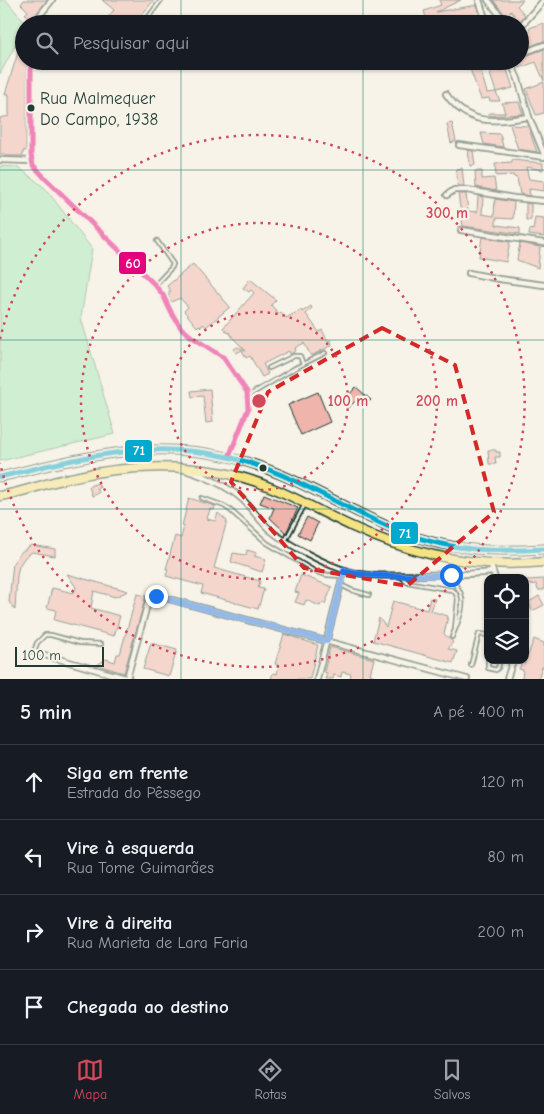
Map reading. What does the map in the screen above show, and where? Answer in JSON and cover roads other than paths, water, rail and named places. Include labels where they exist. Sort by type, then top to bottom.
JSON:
[{"type":"highway","points":[[0,477],[95,455],[124,451],[178,450],[229,457],[282,475],[398,531],[428,541],[455,548],[487,551],[544,549]]},
{"type":"highway","points":[[0,496],[70,477],[107,470],[132,468],[203,470],[272,487],[352,527],[396,545],[433,556],[491,568],[544,562]]},
{"type":"street","points":[[40,15],[52,0]]},
{"type":"street","points":[[479,0],[484,15]]},
{"type":"street","points":[[488,0],[499,15]]},
{"type":"street","points":[[529,17],[544,0]]},
{"type":"street","points":[[529,51],[544,45]]},
{"type":"street","points":[[31,70],[32,161],[41,174],[155,285],[163,295],[181,328],[223,357],[242,384],[248,396],[248,409],[229,457]]},
{"type":"street","points":[[460,145],[544,156],[514,70]]},
{"type":"street","points":[[446,94],[454,106],[484,121],[529,117]]},
{"type":"street","points":[[0,160],[32,161]]},
{"type":"street","points":[[448,195],[454,190],[468,190],[544,201]]},
{"type":"street","points":[[461,230],[544,243]]},
{"type":"street","points":[[469,273],[544,285]]},
{"type":"street","points":[[177,468],[198,474],[229,489],[269,529],[285,541],[344,574],[451,575],[491,568],[493,574]]},
{"type":"street","points":[[316,679],[344,574]]},
{"type":"street","points":[[34,652],[129,679],[150,597],[156,596],[467,679]]},
{"type":"street","points":[[507,679],[512,664]]},
{"type":"lane","points":[[150,15],[161,0]]},
{"type":"lane","points":[[155,285],[173,264],[157,241]]},
{"type":"lane","points":[[248,396],[325,353]]},
{"type":"lane","points":[[269,368],[294,356],[300,356],[303,364]]},
{"type":"lane","points":[[202,498],[224,506],[267,543],[316,572],[327,576],[344,574]]},
{"type":"lane","points":[[285,541],[306,503]]},
{"type":"lane","points":[[400,575],[407,582],[455,592],[458,599],[455,628]]},
{"type":"lane","points":[[451,575],[452,580],[462,593],[462,609],[452,637]]},
{"type":"lane","points":[[341,585],[369,595]]},
{"type":"lane","points":[[471,665],[479,634],[484,635]]},
{"type":"lane","points":[[34,652],[37,643],[45,635],[89,644],[101,644]]},
{"type":"lane","points":[[488,664],[488,668],[496,670],[499,664]]},
{"type":"place","name":"Rua Malmequer Do Campo, 1938","points":[[31,108]]}]
